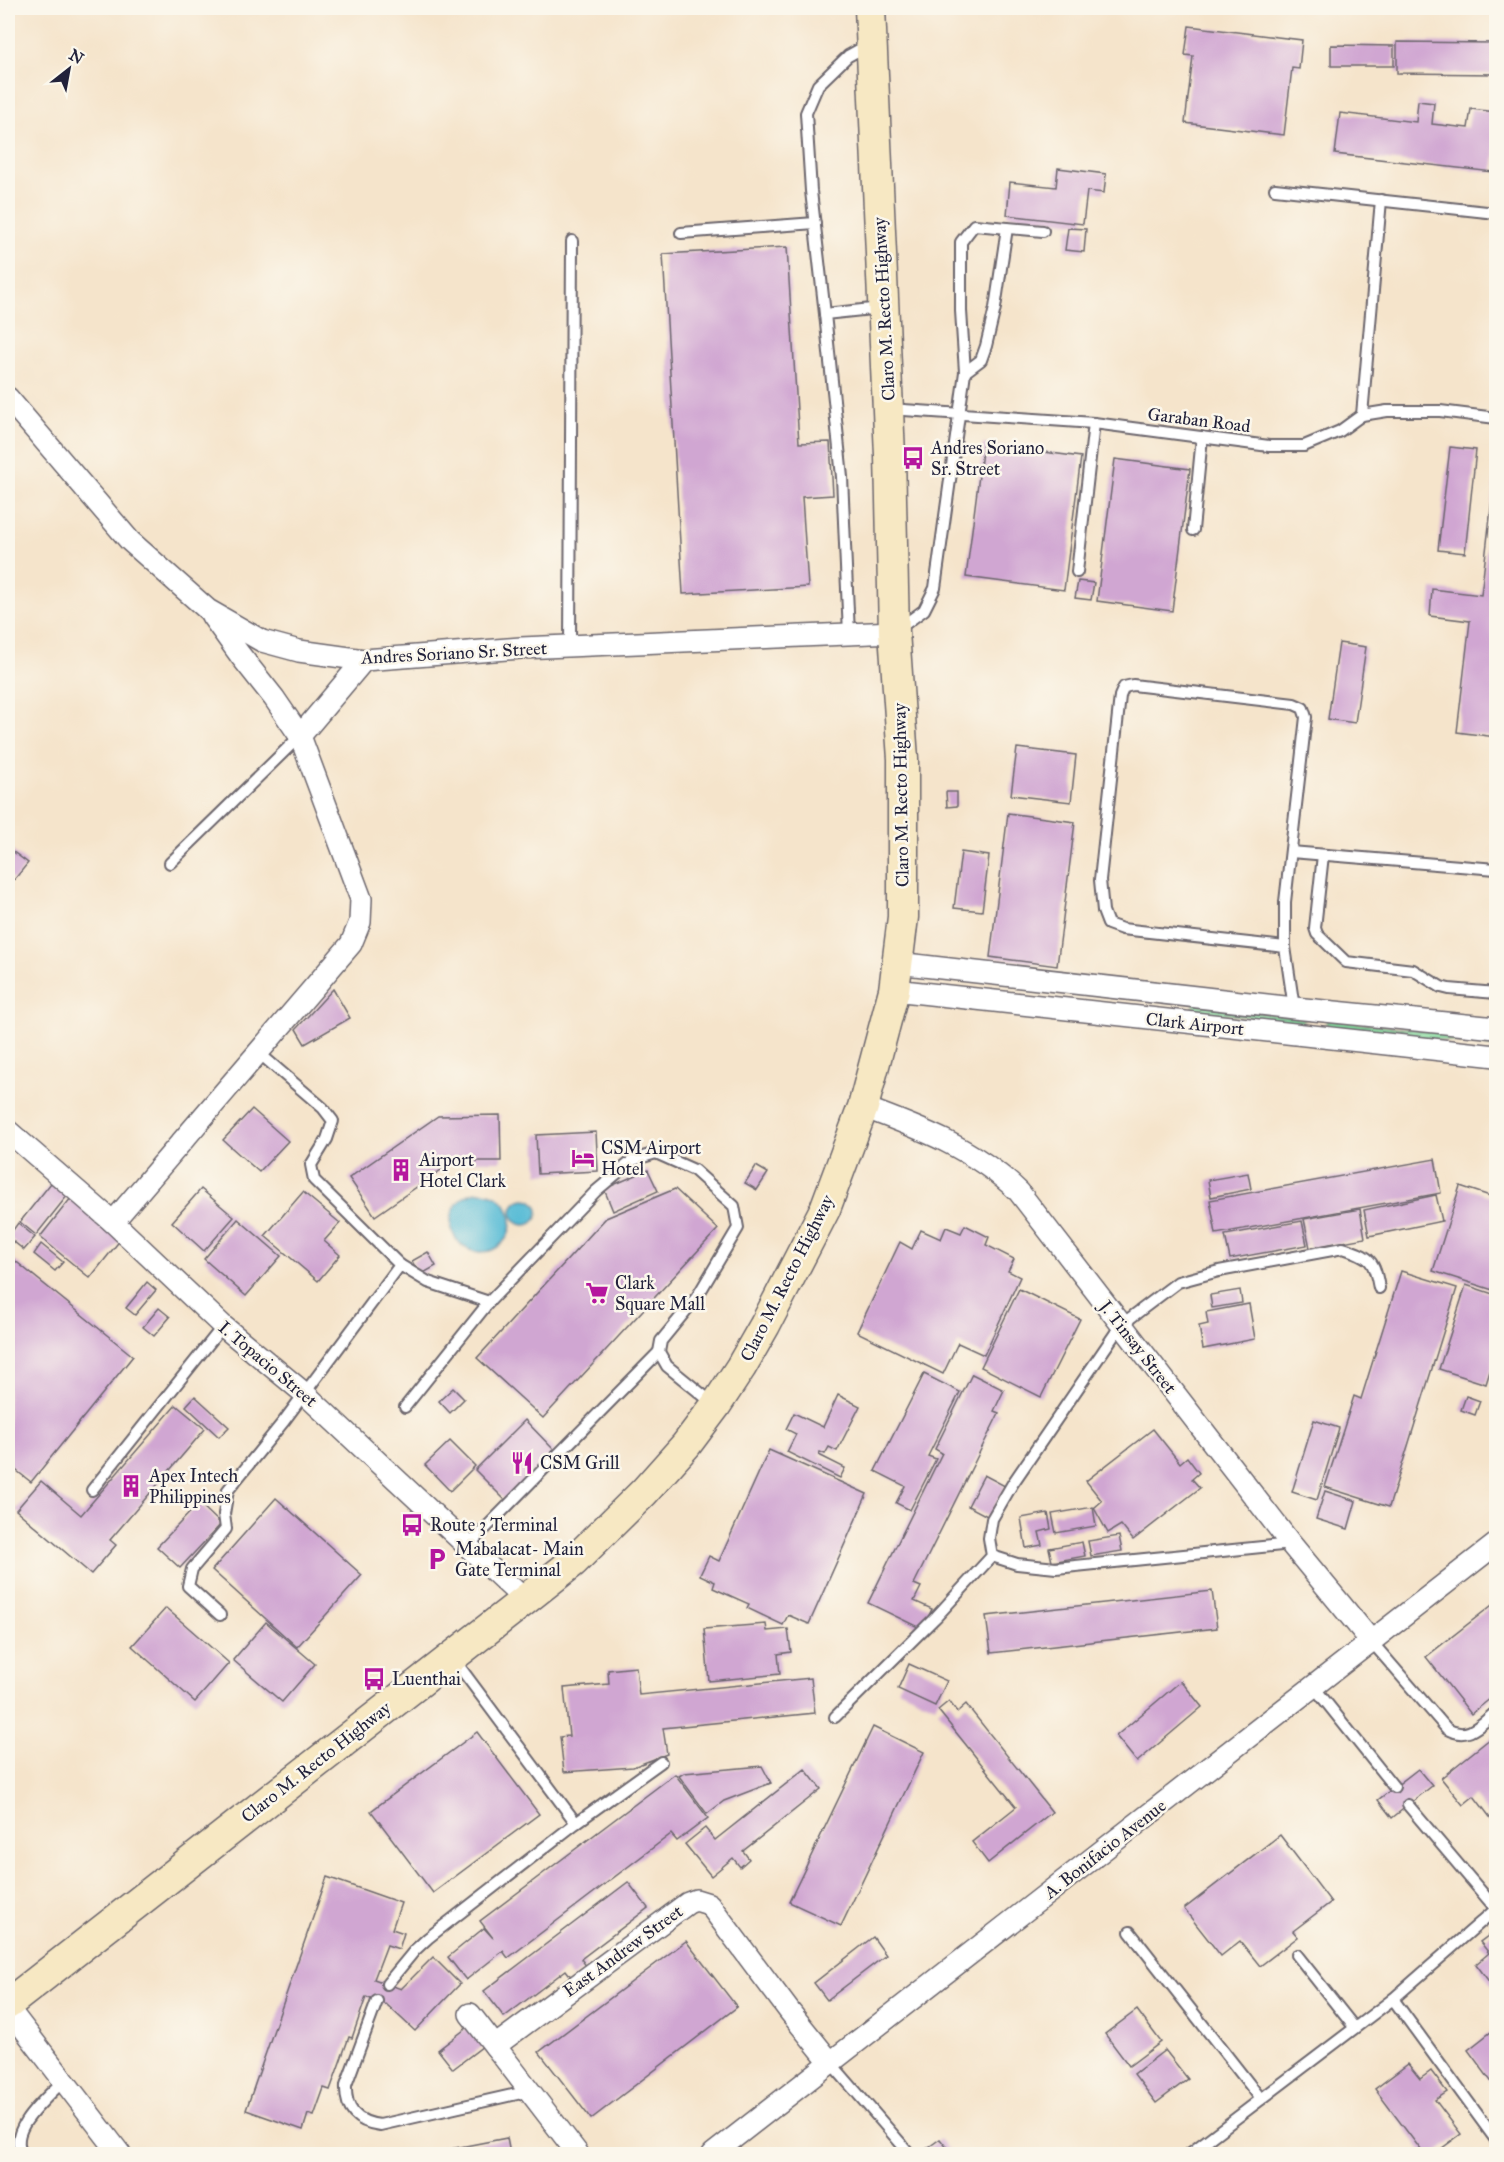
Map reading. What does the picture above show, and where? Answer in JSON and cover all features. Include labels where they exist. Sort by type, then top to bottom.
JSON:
[{"type":"main road","name":"Claro M. Recto Highway","points":[[8,2006],[573,1562],[610,1527],[686,1445],[708,1399],[765,1325],[825,1209],[864,1107],[896,976],[903,917],[903,759],[894,632],[888,410],[870,8]]},
{"type":"street","name":"Andres Soriano Sr. Street","points":[[10,407],[130,542],[208,610],[262,641],[299,651],[364,660],[521,648],[894,632]]},
{"type":"street","points":[[113,1222],[351,944],[360,922],[361,899],[300,736],[208,610]]},
{"type":"street","points":[[300,736],[364,660]]},
{"type":"street","name":"Clark Airport","points":[[896,976],[1294,1008],[1497,1028]]},
{"type":"street","name":"Clark Airport","points":[[896,976],[1313,1037],[1497,1056]]},
{"type":"street","points":[[1313,1037],[1316,1010]]},
{"type":"street","name":"J. Tinsay Street","points":[[864,1107],[921,1128],[1003,1176],[1034,1210],[1291,1544],[1371,1641]]},
{"type":"street","name":"I. Topacio Street","points":[[8,1131],[113,1222],[223,1326],[304,1393],[469,1545],[525,1600]]},
{"type":"street","name":"A. Bonifacio Avenue","points":[[713,2154],[1497,1544]]},
{"type":"street","name":"East Andrew Street","points":[[495,2046],[688,1903],[696,1900],[709,1904],[797,2022],[831,2063]]},
{"type":"street","points":[[8,2006],[120,2154]]},
{"type":"street","points":[[470,2014],[578,2154]]},
{"type":"lane","points":[[849,634],[842,477],[815,223],[806,113],[818,85],[848,56],[872,43]]},
{"type":"lane","points":[[1275,189],[1497,213]]},
{"type":"lane","points":[[1362,415],[1382,200]]},
{"type":"lane","points":[[681,233],[815,223]]},
{"type":"lane","points":[[894,632],[924,609],[935,588],[965,372],[960,242],[974,225],[1043,231]]},
{"type":"lane","points":[[965,372],[981,360],[995,308],[1007,228]]},
{"type":"lane","points":[[570,647],[572,241]]},
{"type":"lane","points":[[825,314],[884,308]]},
{"type":"lane","name":"Garaban Road","points":[[888,410],[1094,423],[1269,446],[1304,446],[1340,431],[1362,415],[1387,411],[1440,411],[1497,418]]},
{"type":"lane","points":[[1077,572],[1094,423]]},
{"type":"lane","points":[[1193,530],[1202,437]]},
{"type":"lane","points":[[1285,946],[1122,929],[1108,924],[1103,911],[1100,880],[1120,696],[1124,687],[1134,685],[1294,704],[1303,708],[1306,717],[1285,902],[1285,946],[1294,1008]]},
{"type":"lane","points":[[170,863],[300,736]]},
{"type":"lane","points":[[1291,852],[1497,869]]},
{"type":"lane","points":[[1323,855],[1315,928],[1317,934],[1340,957],[1352,964],[1413,970],[1449,989],[1497,993]]},
{"type":"lane","points":[[259,1053],[323,1108],[333,1121],[327,1139],[311,1165],[314,1180],[400,1265],[428,1282],[489,1302]]},
{"type":"lane","points":[[405,1407],[489,1302],[596,1191],[633,1160],[656,1153],[694,1170],[734,1206],[738,1228],[697,1297],[661,1341],[659,1352],[469,1545]]},
{"type":"lane","points":[[992,1556],[989,1538],[992,1519],[1013,1483],[1121,1325],[1178,1282],[1219,1271],[1343,1248],[1362,1254],[1375,1266],[1379,1288]]},
{"type":"lane","points":[[220,1615],[188,1586],[192,1569],[226,1530],[224,1514],[228,1490],[284,1421],[400,1265]]},
{"type":"lane","points":[[92,1490],[223,1326]]},
{"type":"lane","points":[[659,1352],[667,1366],[708,1399]]},
{"type":"lane","points":[[992,1556],[1017,1564],[1056,1568],[1291,1544]]},
{"type":"lane","points":[[835,1717],[936,1617],[992,1556]]},
{"type":"lane","points":[[1371,1641],[1438,1720],[1456,1734],[1465,1734],[1475,1729],[1497,1712]]},
{"type":"lane","points":[[452,1656],[576,1823]]},
{"type":"lane","points":[[1314,1687],[1394,1787]]},
{"type":"lane","points":[[387,1984],[428,1938],[576,1823],[661,1762]]},
{"type":"lane","points":[[1189,2154],[1393,1999],[1497,1909],[1408,1805]]},
{"type":"lane","points":[[1131,1932],[1261,2099]]},
{"type":"lane","points":[[1298,1955],[1354,2027]]},
{"type":"lane","points":[[1393,1999],[1497,2140]]},
{"type":"lane","points":[[377,2001],[346,2085],[346,2098],[350,2109],[358,2118],[369,2124],[380,2125],[530,2091]]},
{"type":"lane","points":[[831,2063],[910,2154]]},
{"type":"lane","points":[[23,2154],[18,2148],[17,2139],[33,2112],[64,2080]]},
{"type":"green space","points":[[1194,1003],[1305,1019],[1300,1023],[1194,1010]]},
{"type":"green space","points":[[1327,1020],[1496,1038],[1496,1047],[1332,1027],[1326,1024]]},
{"type":"water","points":[[475,1192],[487,1192],[498,1197],[506,1205],[511,1222],[509,1234],[498,1247],[487,1252],[475,1252],[464,1247],[456,1239],[451,1228],[451,1216],[456,1205],[464,1197]]},
{"type":"water","points":[[525,1199],[534,1203],[538,1212],[534,1221],[525,1225],[516,1221],[512,1212],[516,1203]]},
{"type":"building","points":[[1189,26],[1302,40],[1299,69],[1292,68],[1284,135],[1185,123],[1193,56],[1185,55]]},
{"type":"building","points":[[1397,42],[1496,43],[1496,74],[1397,73]]},
{"type":"building","points":[[1331,45],[1394,46],[1394,66],[1331,66]]},
{"type":"building","points":[[1418,101],[1434,103],[1432,124],[1468,128],[1471,109],[1496,112],[1493,172],[1335,154],[1340,113],[1416,122]]},
{"type":"building","points":[[1058,168],[1106,174],[1104,193],[1087,191],[1083,224],[1007,215],[1010,182],[1056,187]]},
{"type":"building","points":[[1068,228],[1086,229],[1084,252],[1065,250]]},
{"type":"building","points":[[787,247],[799,443],[830,442],[833,495],[802,497],[808,587],[683,594],[663,254]]},
{"type":"building","points":[[983,444],[1081,457],[1064,590],[966,577]]},
{"type":"building","points":[[1450,447],[1476,450],[1465,553],[1438,550]]},
{"type":"building","points":[[1115,459],[1190,469],[1172,611],[1097,601]]},
{"type":"building","points":[[1495,473],[1496,737],[1457,732],[1470,621],[1430,616],[1432,589],[1481,595]]},
{"type":"building","points":[[1078,581],[1094,583],[1091,600],[1075,598]]},
{"type":"building","points":[[1339,643],[1366,647],[1355,723],[1328,719]]},
{"type":"building","points":[[1017,748],[1076,755],[1071,802],[1011,795]]},
{"type":"building","points":[[946,792],[957,792],[957,806],[947,807]]},
{"type":"building","points":[[1008,813],[1075,822],[1057,966],[990,957]]},
{"type":"building","points":[[8,848],[28,863],[14,880],[8,875]]},
{"type":"building","points":[[961,852],[989,856],[982,911],[954,908]]},
{"type":"building","points":[[333,989],[350,1018],[305,1044],[296,1029]]},
{"type":"building","points":[[252,1109],[288,1141],[259,1172],[223,1140]]},
{"type":"building","name":"Airport Hotel Clark","points":[[500,1115],[501,1161],[454,1161],[375,1216],[349,1178],[438,1116]]},
{"type":"building","points":[[596,1132],[598,1171],[538,1174],[536,1135]]},
{"type":"building","points":[[1435,1159],[1441,1193],[1216,1234],[1210,1200]]},
{"type":"building","points":[[756,1166],[768,1173],[757,1190],[745,1183]]},
{"type":"building","points":[[648,1170],[658,1191],[613,1211],[604,1189]]},
{"type":"building","points":[[1248,1173],[1251,1189],[1211,1197],[1208,1180]]},
{"type":"building","points":[[51,1183],[67,1196],[36,1235],[20,1222]]},
{"type":"building","points":[[1460,1186],[1496,1198],[1496,1291],[1433,1271]]},
{"type":"building","points":[[201,1189],[234,1217],[204,1251],[172,1222]]},
{"type":"building","name":"Clark Square Mall","points":[[675,1189],[718,1229],[543,1418],[477,1358],[606,1218]]},
{"type":"building","points":[[303,1192],[340,1223],[324,1241],[340,1255],[318,1281],[265,1236]]},
{"type":"building","points":[[1436,1195],[1442,1221],[1369,1236],[1364,1210]]},
{"type":"building","points":[[71,1198],[121,1239],[90,1278],[40,1237]]},
{"type":"building","points":[[1360,1209],[1365,1238],[1310,1248],[1304,1219]]},
{"type":"building","points":[[238,1219],[281,1256],[246,1296],[204,1259]]},
{"type":"building","points":[[1302,1221],[1307,1245],[1230,1259],[1225,1235]]},
{"type":"building","points":[[18,1223],[35,1237],[24,1250],[8,1237]]},
{"type":"building","points":[[965,1225],[989,1237],[986,1245],[1014,1259],[1008,1271],[1020,1277],[984,1355],[958,1343],[943,1374],[857,1332],[900,1242],[912,1249],[921,1230],[941,1239],[946,1227],[961,1233]]},
{"type":"building","points":[[41,1244],[63,1262],[55,1271],[34,1254]]},
{"type":"building","points":[[428,1252],[436,1266],[420,1275],[412,1261]]},
{"type":"building","points":[[8,1255],[133,1356],[31,1482],[8,1464]]},
{"type":"building","points":[[1401,1271],[1457,1288],[1389,1507],[1325,1487],[1354,1396],[1361,1399]]},
{"type":"building","points":[[147,1282],[156,1290],[135,1315],[126,1308]]},
{"type":"building","points":[[1466,1285],[1496,1295],[1496,1352],[1486,1384],[1439,1369]]},
{"type":"building","points":[[1019,1289],[1080,1319],[1041,1397],[981,1367]]},
{"type":"building","points":[[1240,1290],[1242,1303],[1212,1308],[1210,1295]]},
{"type":"building","points":[[1249,1304],[1255,1339],[1203,1349],[1199,1326],[1208,1324],[1206,1312]]},
{"type":"building","points":[[159,1308],[170,1317],[154,1336],[143,1327]]},
{"type":"building","points":[[924,1374],[960,1392],[928,1456],[936,1459],[910,1510],[896,1503],[905,1486],[875,1471]]},
{"type":"building","points":[[972,1374],[1004,1390],[994,1411],[999,1413],[914,1584],[921,1587],[914,1601],[932,1609],[922,1629],[868,1603],[942,1453],[935,1449]]},
{"type":"building","points":[[453,1388],[464,1399],[450,1413],[439,1401]]},
{"type":"building","points":[[838,1395],[860,1406],[837,1451],[829,1447],[825,1454],[820,1452],[819,1455],[845,1468],[840,1478],[787,1452],[796,1434],[786,1429],[794,1413],[823,1427]]},
{"type":"building","points":[[195,1396],[229,1427],[219,1437],[186,1406]]},
{"type":"building","points":[[1466,1396],[1480,1401],[1475,1415],[1461,1410]]},
{"type":"building","name":"Apex Intech Philippines","points":[[176,1405],[205,1429],[110,1540],[116,1545],[91,1574],[16,1510],[41,1481],[81,1515]]},
{"type":"building","points":[[525,1420],[555,1451],[505,1500],[475,1470]]},
{"type":"building","points":[[1314,1420],[1339,1428],[1317,1500],[1292,1492]]},
{"type":"building","points":[[1153,1429],[1180,1463],[1187,1457],[1199,1473],[1192,1479],[1200,1488],[1133,1540],[1121,1525],[1108,1533],[1094,1508],[1102,1501],[1086,1481]]},
{"type":"building","points":[[450,1441],[475,1466],[450,1491],[425,1465]]},
{"type":"building","points":[[769,1450],[867,1494],[809,1624],[788,1615],[783,1625],[747,1608],[749,1604],[713,1588],[715,1582],[700,1575],[709,1556],[719,1561]]},
{"type":"building","points":[[984,1475],[1005,1486],[989,1517],[968,1506]]},
{"type":"building","points":[[1325,1491],[1356,1501],[1348,1529],[1316,1519]]},
{"type":"building","points":[[276,1498],[362,1575],[297,1647],[212,1570]]},
{"type":"building","points":[[199,1503],[221,1524],[180,1568],[157,1547]]},
{"type":"building","points":[[1093,1507],[1096,1526],[1056,1533],[1052,1514]]},
{"type":"building","points":[[1048,1513],[1051,1529],[1039,1532],[1042,1545],[1026,1548],[1021,1518]]},
{"type":"building","points":[[1119,1536],[1122,1551],[1091,1556],[1088,1541]]},
{"type":"building","points":[[1082,1542],[1085,1556],[1052,1562],[1049,1548]]},
{"type":"building","points":[[1212,1591],[1217,1628],[991,1653],[986,1616]]},
{"type":"building","points":[[1496,1602],[1496,1694],[1471,1714],[1426,1657]]},
{"type":"building","points":[[166,1608],[229,1663],[195,1702],[132,1646]]},
{"type":"building","points":[[266,1622],[315,1664],[282,1702],[233,1660]]},
{"type":"building","points":[[766,1624],[767,1631],[788,1629],[791,1652],[778,1654],[780,1674],[709,1681],[704,1629]]},
{"type":"building","points":[[909,1664],[947,1681],[935,1706],[898,1689]]},
{"type":"building","points":[[636,1667],[639,1695],[811,1678],[815,1713],[663,1728],[667,1754],[633,1767],[564,1772],[560,1737],[569,1736],[564,1688],[609,1684],[608,1670]]},
{"type":"building","points":[[1181,1681],[1202,1707],[1137,1762],[1116,1736]]},
{"type":"building","points":[[949,1701],[957,1712],[966,1704],[1052,1812],[988,1863],[972,1842],[1016,1807],[938,1710]]},
{"type":"building","points":[[873,1727],[924,1752],[841,1926],[789,1902]]},
{"type":"building","points":[[477,1732],[539,1814],[433,1893],[371,1811]]},
{"type":"building","points":[[1496,1734],[1496,1825],[1474,1796],[1463,1805],[1441,1778]]},
{"type":"building","points":[[762,1766],[771,1783],[724,1801],[707,1814],[679,1776],[684,1773]]},
{"type":"building","points":[[805,1769],[821,1789],[743,1851],[749,1859],[740,1867],[733,1858],[711,1876],[685,1844],[705,1828],[715,1840]]},
{"type":"building","points":[[1418,1769],[1432,1786],[1392,1818],[1378,1800]]},
{"type":"building","points":[[675,1774],[708,1818],[677,1841],[671,1834],[508,1958],[503,1951],[466,1980],[448,1957],[484,1928],[493,1938],[480,1921]]},
{"type":"building","points":[[1280,1835],[1331,1902],[1293,1931],[1298,1937],[1260,1966],[1240,1941],[1221,1956],[1184,1909]]},
{"type":"building","points":[[327,1877],[401,1903],[392,1929],[404,1933],[399,1949],[387,1945],[374,1979],[401,1989],[433,1957],[460,1984],[415,2031],[387,2005],[366,1997],[330,2090],[324,2088],[314,2116],[308,2114],[303,2130],[246,2110]]},
{"type":"building","points":[[628,1882],[648,1908],[581,1959],[587,1967],[572,1978],[566,1970],[504,2017],[484,1991]]},
{"type":"building","points":[[1496,1930],[1496,1991],[1476,1964],[1489,1953],[1480,1942]]},
{"type":"building","points":[[873,1937],[886,1955],[827,2000],[814,1983]]},
{"type":"building","points":[[686,1941],[737,2007],[591,2119],[539,2052]]},
{"type":"building","points":[[1137,2010],[1161,2042],[1129,2066],[1105,2034]]},
{"type":"building","points":[[468,2027],[483,2046],[453,2069],[438,2050]]},
{"type":"building","points":[[1496,2028],[1496,2088],[1468,2050]]},
{"type":"building","points":[[1165,2050],[1188,2079],[1156,2103],[1134,2074]]},
{"type":"building","points":[[1408,2064],[1420,2079],[1431,2071],[1447,2092],[1435,2100],[1461,2134],[1434,2154],[1424,2154],[1375,2089]]},
{"type":"building","points":[[507,2138],[510,2154],[429,2154],[429,2153]]},
{"type":"building","points":[[940,2139],[952,2154],[919,2154]]},
{"type":"place","name":"Andres Soriano Sr. Street","points":[[913,458]]},
{"type":"place","name":"CSM Airport Hotel","points":[[583,1158]]},
{"type":"place","name":"Airport Hotel Clark","points":[[401,1170]]},
{"type":"place","name":"Clark Square Mall","points":[[597,1293]]},
{"type":"place","name":"CSM Grill","points":[[522,1463]]},
{"type":"place","name":"Apex Intech Philippines","points":[[131,1486]]},
{"type":"place","name":"Route 3 Terminal","points":[[412,1525]]},
{"type":"place","name":"Mabalacat- Main Gate Terminal","points":[[437,1559]]},
{"type":"place","name":"Luenthai","points":[[374,1679]]}]
